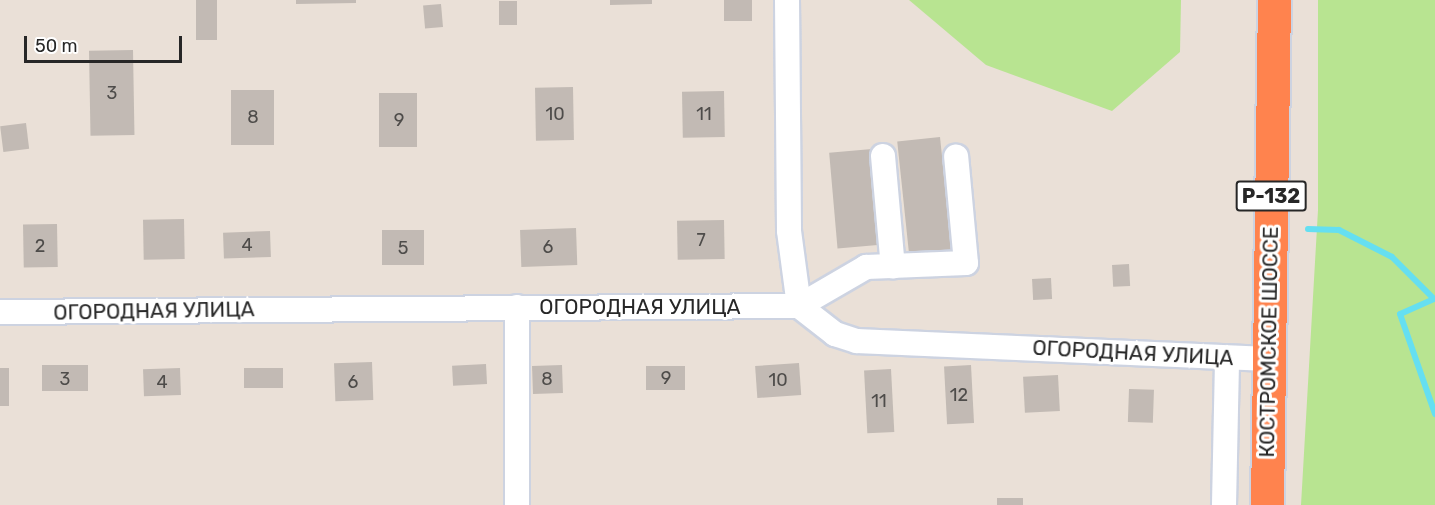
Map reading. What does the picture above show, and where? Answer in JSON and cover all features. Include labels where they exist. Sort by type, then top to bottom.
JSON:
[{"type":"highway","name":"КОСТРОМСКОЕ ШОССЕ","points":[[1268,505],[1274,0]]},
{"type":"street","points":[[787,0],[789,231],[799,306],[866,267],[966,263],[956,156]]},
{"type":"street","points":[[883,156],[893,267]]},
{"type":"street","name":"ОГОРОДНАЯ УЛИЦА","points":[[0,312],[799,306],[835,334],[857,341],[1268,359]]},
{"type":"street","points":[[517,307],[517,505]]},
{"type":"street","points":[[1224,505],[1227,358]]},
{"type":"green space","points":[[909,0],[1181,0],[1180,52],[1112,111],[986,65]]},
{"type":"green space","points":[[1318,0],[1435,0],[1435,505],[1301,505],[1318,210]]},
{"type":"building","points":[[196,0],[217,0],[217,40],[196,40]]},
{"type":"building","points":[[296,0],[356,0],[356,3],[296,4]]},
{"type":"building","points":[[610,0],[652,0],[652,4],[610,5]]},
{"type":"building","points":[[724,0],[752,0],[752,21],[724,21]]},
{"type":"building","points":[[499,1],[517,1],[517,25],[499,25]]},
{"type":"building","points":[[441,4],[443,27],[425,28],[423,6]]},
{"type":"building","points":[[133,50],[134,135],[90,136],[89,51]]},
{"type":"building","points":[[573,87],[574,140],[536,141],[535,88]]},
{"type":"building","points":[[231,90],[274,90],[274,145],[231,145]]},
{"type":"building","points":[[724,91],[725,137],[683,138],[682,92]]},
{"type":"building","points":[[379,93],[417,93],[417,147],[379,147]]},
{"type":"building","points":[[26,123],[29,149],[3,152],[0,126]]},
{"type":"building","points":[[940,137],[952,250],[909,255],[897,141]]},
{"type":"building","points":[[872,149],[880,245],[838,248],[829,153]]},
{"type":"building","points":[[184,219],[185,259],[144,260],[143,220]]},
{"type":"building","points":[[724,220],[725,259],[678,260],[677,221]]},
{"type":"building","points":[[57,224],[58,267],[24,268],[23,225]]},
{"type":"building","points":[[576,228],[577,265],[521,267],[520,230]]},
{"type":"building","points":[[382,230],[424,230],[424,265],[382,265]]},
{"type":"building","points":[[270,231],[271,257],[224,259],[223,233]]},
{"type":"building","points":[[1129,264],[1130,286],[1113,287],[1112,265]]},
{"type":"building","points":[[1051,278],[1052,299],[1033,300],[1032,279]]},
{"type":"building","points":[[372,362],[373,400],[335,401],[334,363]]},
{"type":"building","points":[[799,363],[801,395],[757,398],[755,366]]},
{"type":"building","points":[[486,364],[487,384],[453,386],[452,366]]},
{"type":"building","points":[[42,365],[88,365],[88,391],[42,391]]},
{"type":"building","points":[[562,365],[563,393],[533,394],[532,366]]},
{"type":"building","points":[[971,365],[974,423],[947,424],[944,366]]},
{"type":"building","points":[[646,366],[685,366],[685,390],[646,390]]},
{"type":"building","points":[[0,368],[9,368],[9,406],[0,406]]},
{"type":"building","points":[[180,368],[181,395],[144,396],[143,369]]},
{"type":"building","points":[[244,368],[283,368],[283,388],[244,388]]},
{"type":"building","points":[[891,369],[894,432],[867,433],[864,370]]},
{"type":"building","points":[[1058,375],[1060,411],[1025,413],[1023,377]]},
{"type":"building","points":[[1129,389],[1154,390],[1153,423],[1128,422]]},
{"type":"building","points":[[997,498],[1023,498],[1023,505],[997,505]]},
{"type":"waterway","points":[[1308,229],[1339,230],[1392,257],[1434,299],[1400,314],[1435,414]]}]
